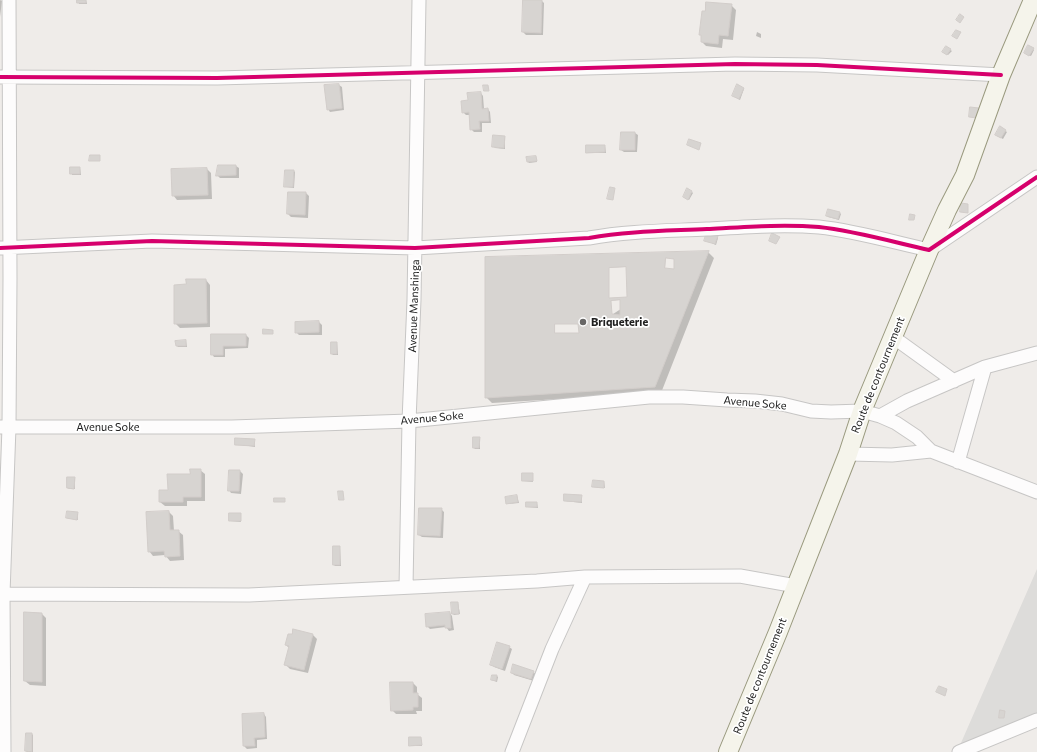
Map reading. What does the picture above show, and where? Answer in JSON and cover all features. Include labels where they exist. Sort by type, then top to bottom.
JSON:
[{"type":"street","points":[[4,752],[1,594],[4,427],[10,278],[5,247],[4,77],[9,0]]},
{"type":"street","name":"Avenue Manshinga","points":[[406,587],[409,421],[414,300],[419,0]]},
{"type":"street","name":"Route de contournement","points":[[728,752],[848,454],[862,411],[929,250],[964,175],[1001,75],[1033,0]]},
{"type":"street","points":[[4,77],[216,78],[736,64],[817,65],[1001,75]]},
{"type":"street","points":[[5,247],[152,241],[415,248],[588,238],[611,234],[667,230],[774,226],[820,227],[929,250],[1037,177]]},
{"type":"street","points":[[893,337],[954,381]]},
{"type":"street","points":[[880,416],[907,401],[985,367],[1037,353]]},
{"type":"street","points":[[958,462],[985,367]]},
{"type":"street","name":"Avenue Soke","points":[[4,427],[232,427],[409,421],[650,397],[683,397],[782,404],[811,411],[862,411],[880,416],[896,423],[917,438],[931,451]]},
{"type":"street","points":[[848,454],[892,455],[931,451],[1037,492]]},
{"type":"street","points":[[1,594],[249,595],[537,581],[585,577],[740,576],[796,586]]},
{"type":"street","points":[[512,752],[552,649],[585,577]]},
{"type":"street","points":[[959,752],[1037,720]]},
{"type":"shaded area","points":[[1037,569],[1037,716],[957,752]]},
{"type":"building","points":[[77,0],[86,0],[86,3],[77,3]]},
{"type":"building","points":[[523,0],[542,0],[541,33],[522,32]]},
{"type":"building","points":[[706,2],[732,4],[728,36],[719,35],[718,44],[701,42],[701,35],[699,35],[702,11],[705,11]]},
{"type":"building","points":[[960,14],[964,17],[960,23],[956,20]]},
{"type":"building","points":[[956,30],[961,32],[957,39],[952,36]]},
{"type":"building","points":[[1028,45],[1034,48],[1029,56],[1024,53]]},
{"type":"building","points":[[946,46],[951,49],[947,55],[942,52]]},
{"type":"building","points":[[339,84],[342,108],[327,110],[324,85]]},
{"type":"building","points":[[737,84],[744,88],[739,99],[732,96]]},
{"type":"building","points":[[483,85],[488,85],[489,91],[484,91]]},
{"type":"building","points":[[481,92],[482,109],[488,108],[489,121],[479,121],[480,129],[470,130],[469,112],[462,113],[461,101],[468,100],[467,93]]},
{"type":"building","points":[[970,107],[985,110],[977,118],[969,117]]},
{"type":"building","points":[[1000,126],[1006,130],[1001,138],[995,135]]},
{"type":"building","points":[[621,132],[635,132],[635,150],[620,150]]},
{"type":"building","points":[[493,135],[505,136],[504,148],[492,147]]},
{"type":"building","points":[[689,139],[701,143],[699,150],[687,145]]},
{"type":"building","points":[[586,145],[605,145],[605,152],[586,153]]},
{"type":"building","points":[[90,155],[100,155],[100,161],[89,161]]},
{"type":"building","points":[[536,156],[537,161],[527,162],[526,157]]},
{"type":"building","points":[[218,165],[236,165],[236,175],[216,176]]},
{"type":"building","points":[[70,167],[80,167],[80,174],[70,174]]},
{"type":"building","points":[[207,168],[208,195],[172,196],[171,169]]},
{"type":"building","points":[[285,170],[294,170],[293,187],[284,187]]},
{"type":"building","points":[[610,187],[615,188],[613,200],[607,199]]},
{"type":"building","points":[[687,188],[692,191],[688,200],[683,197]]},
{"type":"building","points":[[288,192],[306,192],[305,215],[287,214]]},
{"type":"building","points":[[961,203],[968,204],[968,213],[960,212]]},
{"type":"building","points":[[828,209],[840,212],[838,219],[826,216]]},
{"type":"building","points":[[910,214],[915,215],[914,220],[909,220]]},
{"type":"building","points":[[707,232],[718,236],[715,244],[704,241]]},
{"type":"building","points":[[772,233],[780,237],[776,244],[769,241]]},
{"type":"building","name":"Briqueterie","points":[[709,251],[655,387],[485,398],[485,257]]},
{"type":"building","points":[[666,258],[674,259],[674,269],[665,268]]},
{"type":"building","points":[[626,267],[627,297],[609,298],[609,268]]},
{"type":"building","points":[[186,279],[206,279],[207,323],[174,324],[174,285],[186,284]]},
{"type":"building","points":[[620,300],[620,315],[612,314],[611,301]]},
{"type":"building","points":[[319,321],[319,332],[295,333],[295,322]]},
{"type":"building","points":[[555,324],[578,324],[579,333],[555,333]]},
{"type":"building","points":[[263,329],[273,330],[273,334],[263,334]]},
{"type":"building","points":[[211,334],[246,334],[246,346],[223,346],[223,355],[211,355]]},
{"type":"building","points":[[186,340],[186,346],[176,346],[175,341]]},
{"type":"building","points":[[331,342],[337,342],[337,354],[331,354]]},
{"type":"building","points":[[473,437],[480,437],[479,448],[473,448]]},
{"type":"building","points":[[235,438],[255,439],[254,446],[235,445]]},
{"type":"building","points":[[190,469],[201,469],[201,497],[183,497],[183,502],[159,502],[159,490],[168,490],[167,474],[190,474]]},
{"type":"building","points":[[229,470],[240,470],[239,491],[228,491]]},
{"type":"building","points":[[522,473],[533,473],[533,481],[522,481]]},
{"type":"building","points":[[67,477],[75,477],[74,489],[67,488]]},
{"type":"building","points":[[593,480],[604,481],[604,488],[592,487]]},
{"type":"building","points":[[338,491],[343,491],[344,500],[339,500]]},
{"type":"building","points":[[564,494],[582,495],[581,502],[564,501]]},
{"type":"building","points":[[517,495],[518,502],[506,504],[505,497]]},
{"type":"building","points":[[274,498],[285,498],[285,502],[274,502]]},
{"type":"building","points":[[526,502],[537,502],[537,507],[526,507]]},
{"type":"building","points":[[419,508],[442,508],[440,536],[418,535]]},
{"type":"building","points":[[67,511],[78,512],[77,520],[66,518]]},
{"type":"building","points":[[169,511],[170,530],[179,530],[180,556],[165,557],[164,551],[148,552],[146,512]]},
{"type":"building","points":[[229,513],[241,513],[241,521],[229,521]]},
{"type":"building","points":[[333,546],[340,546],[340,565],[333,565]]},
{"type":"building","points":[[451,602],[458,602],[459,614],[452,614]]},
{"type":"building","points":[[24,612],[42,613],[42,682],[24,681]]},
{"type":"building","points":[[450,612],[451,628],[445,628],[445,625],[426,627],[425,614]]},
{"type":"building","points":[[293,629],[313,634],[304,670],[284,665],[289,646],[285,645],[288,634],[292,634]]},
{"type":"building","points":[[497,642],[510,646],[502,669],[490,665]]},
{"type":"building","points":[[513,664],[534,671],[531,679],[511,673]]},
{"type":"building","points":[[492,675],[497,675],[496,681],[491,680]]},
{"type":"building","points":[[390,682],[413,682],[413,693],[418,693],[418,707],[413,707],[413,710],[391,711]]},
{"type":"building","points":[[939,686],[947,689],[945,696],[936,692]]},
{"type":"building","points":[[1000,710],[1005,711],[1004,718],[999,718]]},
{"type":"building","points":[[264,713],[265,737],[254,738],[255,746],[243,746],[242,714]]},
{"type":"building","points":[[26,733],[32,733],[32,752],[25,751]]},
{"type":"building","points":[[409,737],[421,737],[422,745],[409,746]]},
{"type":"cycle path","points":[[0,77],[217,78],[735,64],[817,65],[1001,75]]},
{"type":"cycle path","points":[[0,248],[152,241],[415,248],[589,238],[648,232],[791,226],[819,227],[847,231],[929,250],[1037,177]]},
{"type":"place","name":"Briqueterie","points":[[583,322]]}]
